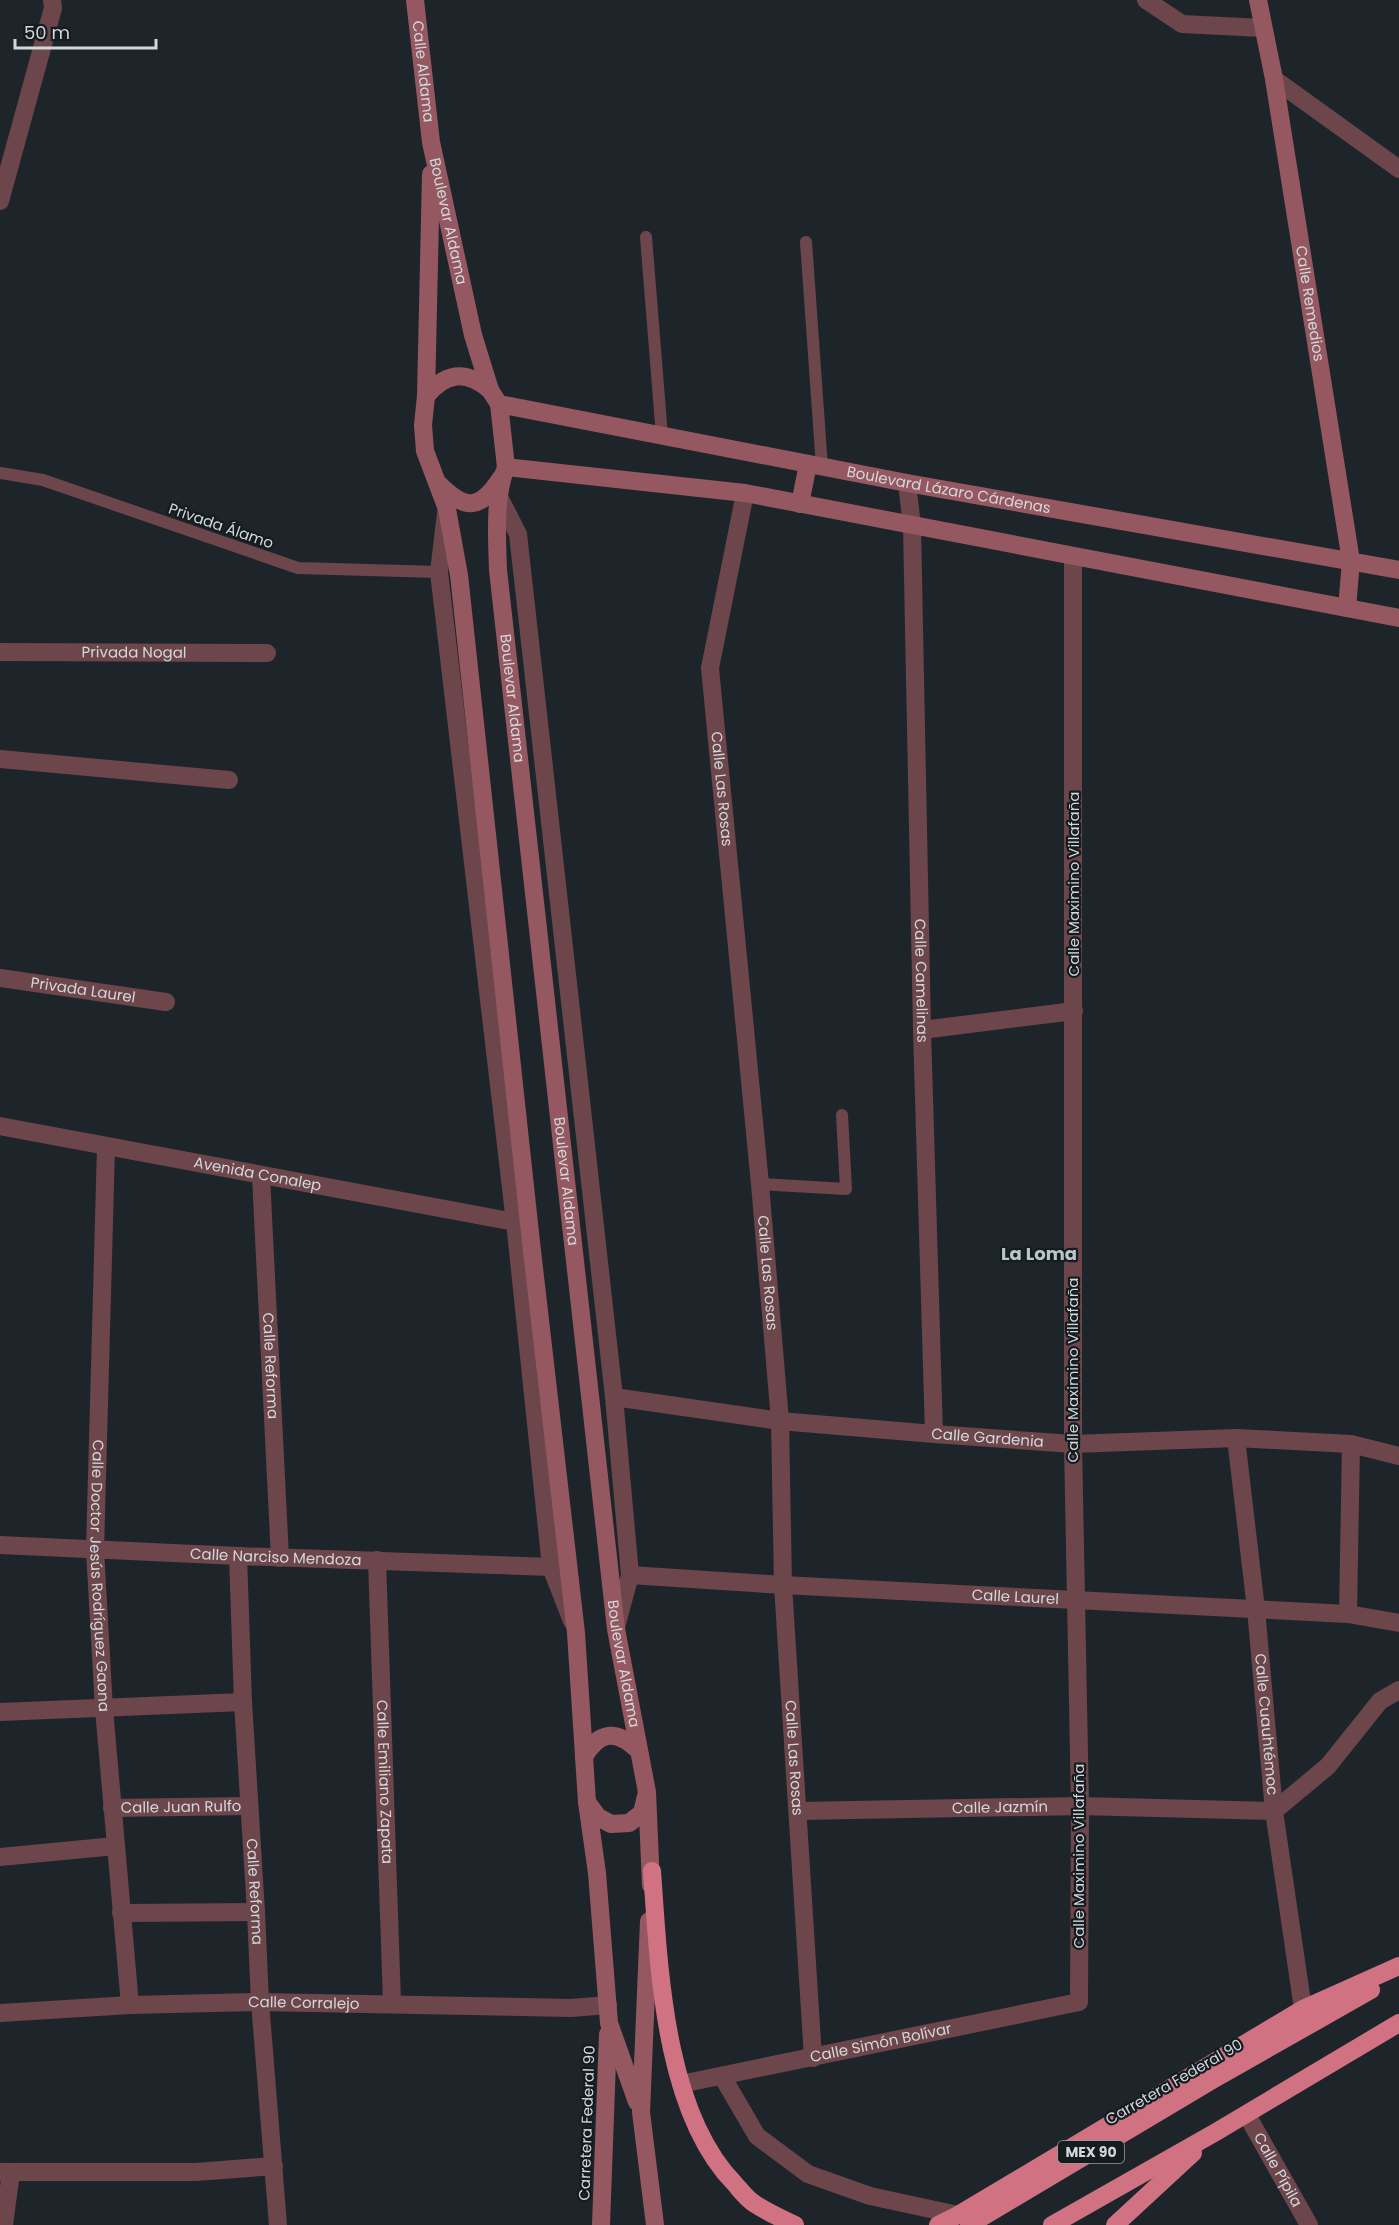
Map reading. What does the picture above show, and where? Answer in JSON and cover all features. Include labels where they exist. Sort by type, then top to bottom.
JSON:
[{"type":"highway","points":[[652,1871],[659,1970],[681,2084],[695,2126],[721,2170],[753,2203],[795,2225]]},
{"type":"highway","points":[[938,2225],[964,2220],[1303,2009],[1399,1966]]},
{"type":"highway","name":"Carretera Federal 90","points":[[964,2220],[1399,1974]]},
{"type":"highway","name":"MEX 90","points":[[1052,2225],[1247,2115],[1399,2022]]},
{"type":"highway","points":[[1115,2225],[1216,2132]]},
{"type":"street","points":[[1,192],[53,8],[52,0]]},
{"type":"street","name":"Calle Aldama","points":[[415,0],[431,142]]},
{"type":"street","points":[[1146,0],[1182,24],[1262,28]]},
{"type":"street","name":"Calle Remedios","points":[[1258,0],[1274,79],[1351,561],[1347,608]]},
{"type":"street","points":[[1274,79],[1399,169]]},
{"type":"street","name":"Boulevar Aldama","points":[[431,142],[426,396],[423,425],[425,452],[447,508],[459,575],[576,1633],[587,1802],[597,1873],[608,2014],[641,2112]]},
{"type":"street","name":"Boulevar Aldama","points":[[431,142],[473,335],[495,397],[504,471],[497,526],[498,570],[616,1629],[647,1792],[652,1871],[641,2112]]},
{"type":"street","points":[[426,396],[436,385],[449,377],[464,376],[479,380],[495,397]]},
{"type":"street","name":"Boulevard Lázaro Cárdenas","points":[[495,397],[663,436],[907,483],[1399,570]]},
{"type":"street","points":[[800,504],[815,465]]},
{"type":"street","points":[[438,482],[452,497],[464,503],[482,501],[490,494],[504,471],[745,493],[1073,558],[1399,618]]},
{"type":"street","name":"Calle Camelinas","points":[[907,483],[912,526],[921,1030],[934,1434]]},
{"type":"street","name":"Calle Las Rosas","points":[[745,493],[710,668],[760,1184],[780,1421],[783,1585],[813,2058]]},
{"type":"street","points":[[500,499],[518,534],[614,1397],[630,1575],[616,1629]]},
{"type":"street","name":"Boulevar Aldama","points":[[447,508],[439,572],[515,1222],[551,1567],[576,1633]]},
{"type":"street","name":"Calle Maximino Villafaña","points":[[1073,558],[1073,1444],[1080,1806],[1079,2002]]},
{"type":"street","name":"Privada Nogal","points":[[0,652],[267,653]]},
{"type":"street","points":[[0,759],[229,780]]},
{"type":"street","name":"Privada Laurel","points":[[0,978],[166,1002]]},
{"type":"street","points":[[921,1030],[1074,1011]]},
{"type":"street","name":"Avenida Conalep","points":[[0,1125],[106,1147],[515,1222]]},
{"type":"street","name":"Calle Doctor Jesús Rodríguez Gaona","points":[[106,1147],[95,1550],[104,1709],[130,2005]]},
{"type":"street","name":"Calle Reforma","points":[[261,1176],[280,1558]]},
{"type":"street","name":"Calle Gardenia","points":[[614,1397],[780,1421],[934,1434],[1073,1444],[1236,1438],[1351,1444],[1399,1456]]},
{"type":"street","name":"Calle Cuauhtémoc","points":[[1236,1438],[1256,1610],[1274,1811],[1303,2009]]},
{"type":"street","points":[[1348,1614],[1351,1444]]},
{"type":"street","name":"Calle Narciso Mendoza","points":[[0,1545],[238,1557],[551,1567]]},
{"type":"street","name":"Calle Reforma","points":[[238,1557],[243,1702],[260,2002],[278,2225]]},
{"type":"street","name":"Calle Emiliano Zapata","points":[[376,1560],[392,2003]]},
{"type":"street","name":"Calle Laurel","points":[[630,1575],[1348,1614],[1399,1623]]},
{"type":"street","points":[[1274,1811],[1328,1766],[1380,1701],[1399,1690]]},
{"type":"street","points":[[0,1712],[243,1702]]},
{"type":"street","points":[[584,1757],[592,1743],[603,1737],[616,1736],[628,1740],[638,1750]]},
{"type":"street","points":[[587,1802],[598,1817],[611,1824],[629,1823],[642,1813],[647,1792]]},
{"type":"street","name":"Calle Juan Rulfo","points":[[112,1808],[249,1806]]},
{"type":"street","name":"Calle Jazmín","points":[[798,1811],[1080,1806],[1274,1811]]},
{"type":"street","points":[[0,1857],[115,1846]]},
{"type":"street","points":[[121,1912],[256,1912]]},
{"type":"street","name":"Calle Corralejo","points":[[0,2013],[130,2005],[260,2002],[571,2008],[608,2014]]},
{"type":"street","name":"Calle Simón Bolívar","points":[[681,2084],[1079,2002]]},
{"type":"street","name":"Carretera Federal 90","points":[[601,2225],[608,2014]]},
{"type":"street","points":[[722,2076],[757,2136],[808,2174],[870,2196],[964,2220]]},
{"type":"street","points":[[641,2112],[655,2225]]},
{"type":"street","name":"Calle Pípila","points":[[1247,2115],[1309,2225]]},
{"type":"street","points":[[4,2225],[5,2172],[196,2172],[274,2166]]},
{"type":"lane","points":[[646,237],[663,436]]},
{"type":"lane","points":[[806,242],[815,465]]},
{"type":"lane","name":"Privada Álamo","points":[[0,473],[43,480],[298,568],[439,572]]},
{"type":"lane","points":[[760,1184],[846,1189],[842,1115]]},
{"type":"district","name":"La Loma","points":[[1039,1254]]}]
